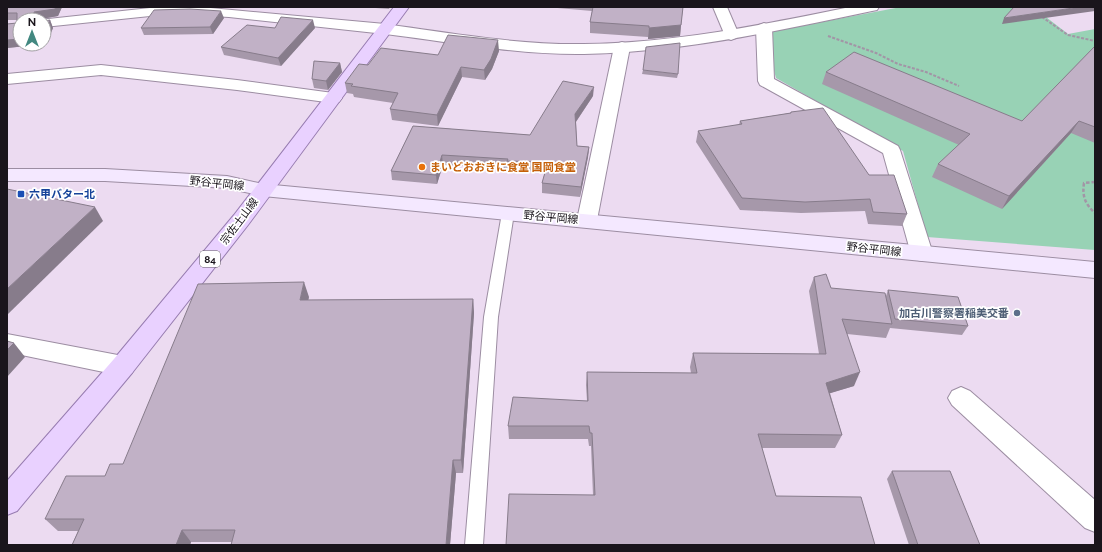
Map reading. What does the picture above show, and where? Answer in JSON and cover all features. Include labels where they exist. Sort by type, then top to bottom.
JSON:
[{"type":"main road","name":"宗佐土山線","points":[[7,502],[122,366],[241,220],[263,190],[280,171],[384,29],[402,7]]},
{"type":"main road","name":"野谷平岡線","points":[[7,175],[105,175],[227,182],[263,190],[587,220],[1094,272]]},
{"type":"street","points":[[720,7],[731,35]]},
{"type":"street","points":[[52,22],[151,10],[193,11],[229,13],[384,29],[538,47],[583,49],[622,47],[731,35],[871,7]]},
{"type":"street","points":[[764,28],[766,81],[892,150],[922,254]]},
{"type":"street","points":[[587,220],[622,47]]},
{"type":"street","points":[[7,78],[101,70],[237,85],[333,98]]},
{"type":"street","points":[[7,343],[122,366]]},
{"type":"street","points":[[961,398],[1095,518]]},
{"type":"lane","points":[[474,545],[491,317],[508,213]]},
{"type":"path","points":[[1042,16],[1068,34],[1095,41]]},
{"type":"path","points":[[792,23],[876,53],[898,64],[926,72],[959,86]]},
{"type":"path","points":[[1095,182],[1084,183],[1082,197],[1090,209],[1095,213]]},
{"type":"green space","points":[[901,7],[1033,7],[1068,34],[1095,29],[1095,250],[927,237],[903,151],[776,78],[764,33]]},
{"type":"building","points":[[7,7],[56,7],[55,9],[34,12],[7,13]]},
{"type":"building","points":[[593,7],[683,7],[681,25],[649,28],[649,26],[590,22]]},
{"type":"building","points":[[1014,7],[1080,7],[1004,18]]},
{"type":"building","points":[[190,9],[221,11],[210,27],[141,28],[154,10]]},
{"type":"building","points":[[281,17],[313,20],[278,58],[221,47],[247,25],[275,28]]},
{"type":"building","points":[[7,24],[12,24],[12,40],[7,40]]},
{"type":"building","points":[[448,35],[498,40],[491,59],[484,70],[461,67],[437,115],[390,109],[398,93],[351,86],[353,84],[345,83],[359,64],[368,65],[381,48],[438,55]]},
{"type":"building","points":[[680,43],[678,74],[643,70],[646,47]]},
{"type":"building","points":[[1095,46],[1095,127],[1079,121],[1009,196],[938,164],[970,134],[826,72],[854,52],[1022,121]]},
{"type":"building","points":[[314,61],[340,63],[326,81],[312,79]]},
{"type":"building","points":[[563,81],[594,87],[575,114],[577,146],[589,147],[581,187],[542,183],[548,162],[507,161],[508,159],[442,155],[436,175],[391,171],[413,126],[530,135]]},
{"type":"building","points":[[823,108],[869,175],[894,175],[907,214],[873,212],[870,199],[805,202],[742,198],[698,131],[742,124],[740,121]]},
{"type":"building","points":[[7,189],[95,207],[7,289]]},
{"type":"building","points":[[826,274],[831,288],[885,293],[892,324],[842,319],[860,372],[826,383],[842,435],[758,434],[776,496],[861,497],[875,545],[506,545],[509,494],[595,495],[592,433],[590,433],[589,426],[508,426],[513,397],[588,401],[587,372],[697,373],[693,353],[826,354],[814,277]]},
{"type":"building","points":[[304,282],[300,300],[473,299],[461,460],[453,460],[446,545],[231,545],[235,530],[182,530],[176,545],[72,545],[84,519],[45,519],[66,476],[105,476],[110,464],[123,464],[198,284]]},
{"type":"building","points":[[888,290],[958,297],[968,326],[895,319]]},
{"type":"building","points":[[7,341],[14,343],[7,350]]},
{"type":"building","points":[[892,471],[950,471],[980,545],[918,545]]},
{"type":"place","name":"まいどおおきに食堂 国岡食堂","points":[[422,167]]},
{"type":"place","name":"六甲バター北","points":[[21,194]]},
{"type":"place","name":"加古川警察署稲美交番","points":[[1017,313]]}]
